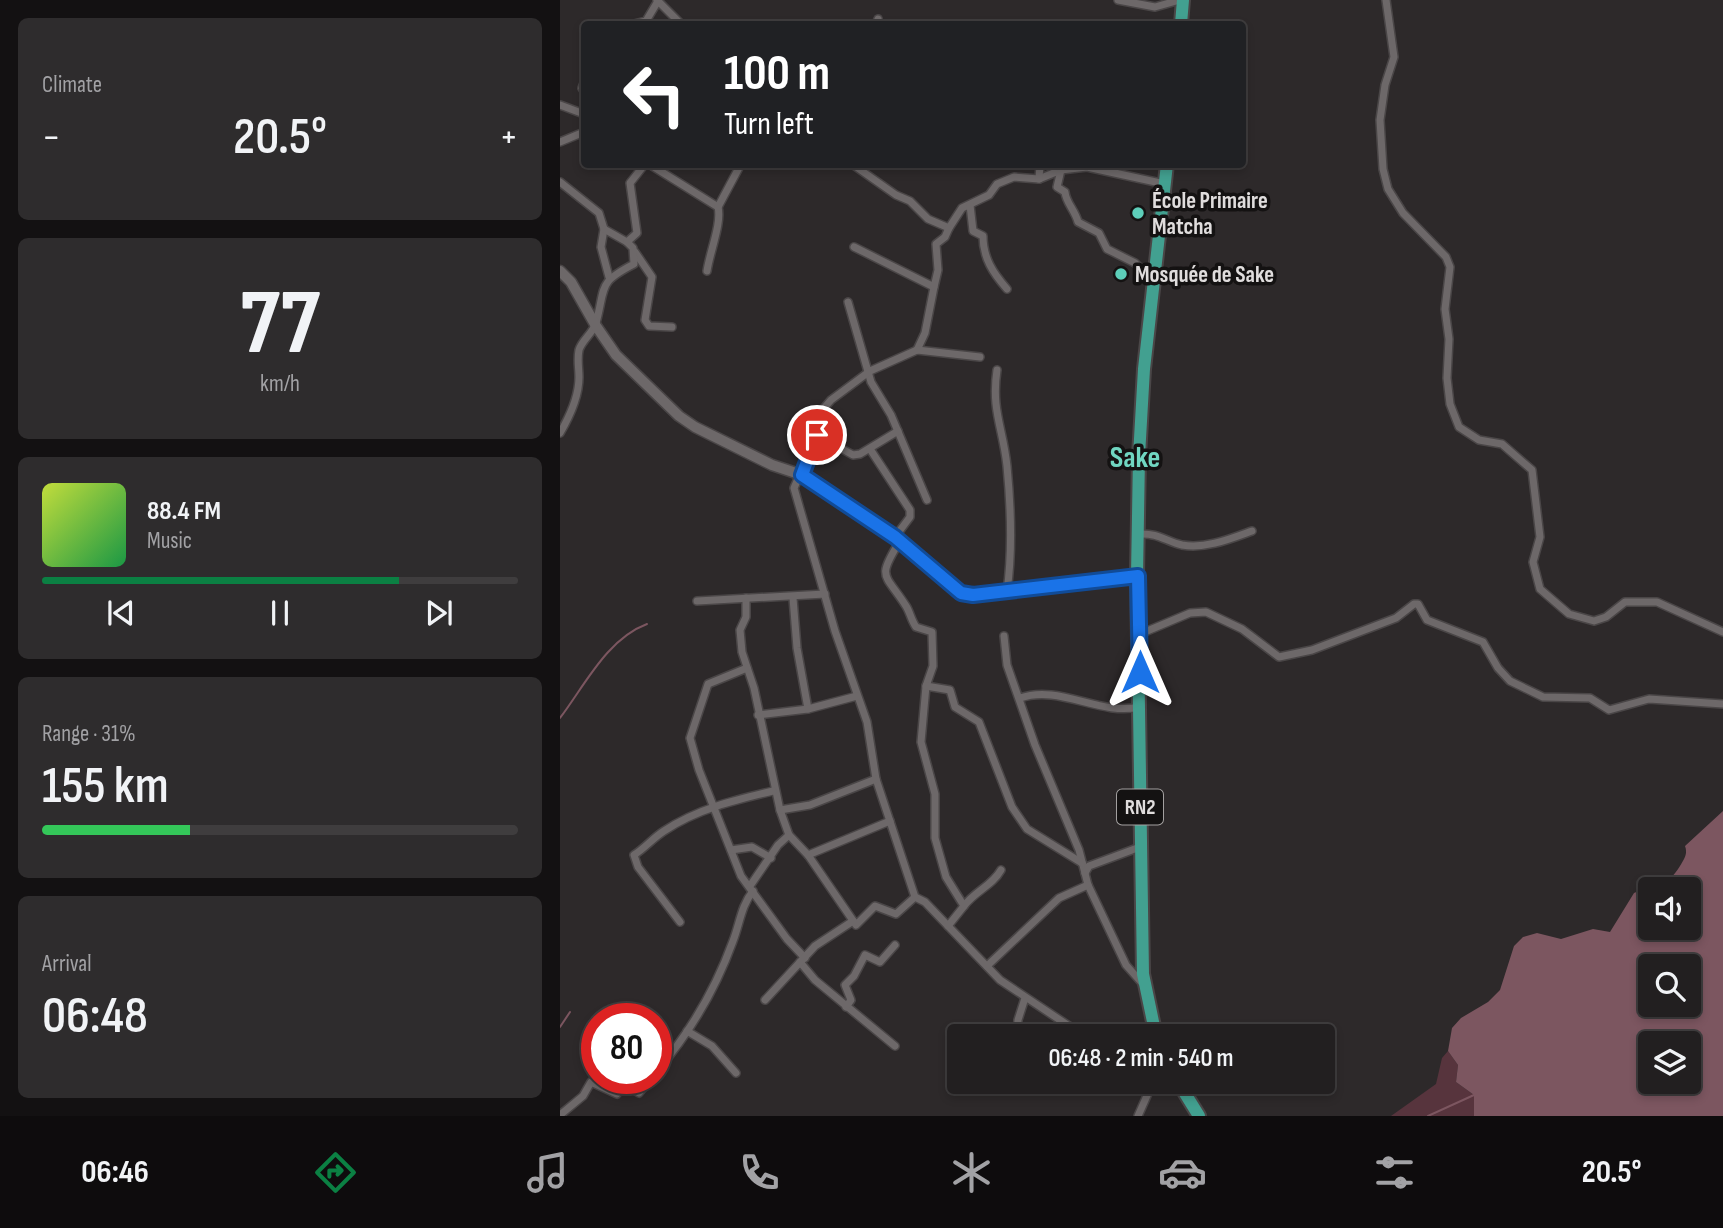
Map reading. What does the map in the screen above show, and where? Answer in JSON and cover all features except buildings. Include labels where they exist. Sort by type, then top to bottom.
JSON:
[{"type":"highway","points":[[1181,21],[1182,0]]},
{"type":"highway","name":"RN2","points":[[1153,1024],[1144,984],[1138,576],[1142,406],[1152,281],[1167,168]]},
{"type":"highway","points":[[1185,1094],[1199,1116]]},
{"type":"main road","points":[[560,271],[571,282],[616,355],[666,405],[695,427],[772,465],[802,475],[897,539],[961,593],[1007,591],[1138,576]]},
{"type":"street","points":[[643,21],[657,0],[678,21]]},
{"type":"street","points":[[1118,0],[1155,6],[1182,0]]},
{"type":"street","points":[[1386,0],[1394,57],[1384,85],[1380,120],[1385,179],[1403,213],[1446,257],[1450,267],[1445,309],[1449,339],[1447,378],[1450,404],[1460,427],[1479,440],[1502,444],[1532,470],[1540,537],[1533,562],[1540,589],[1569,614],[1594,621],[1606,617],[1625,602],[1657,602],[1723,632]]},
{"type":"street","points":[[560,105],[581,112]]},
{"type":"street","points":[[560,142],[581,133]]},
{"type":"street","points":[[560,433],[575,404],[581,344],[596,326],[600,296],[610,277],[634,264],[630,245],[637,233],[630,199],[631,178],[642,168]]},
{"type":"street","points":[[654,168],[718,207]]},
{"type":"street","points":[[708,271],[712,243],[721,220],[718,207],[739,168]]},
{"type":"street","points":[[858,168],[896,195],[910,201],[928,219],[949,228]]},
{"type":"street","points":[[1039,179],[1040,168]]},
{"type":"street","points":[[917,350],[925,333],[938,270],[936,244],[946,237],[962,208],[989,195],[997,184],[1005,180],[1014,177],[1039,179],[1061,170],[1078,168]]},
{"type":"street","points":[[1092,168],[1165,184]]},
{"type":"street","points":[[1061,170],[1057,187],[1065,192],[1066,200],[1074,207],[1078,222],[1099,233],[1107,249],[1135,263],[1152,281]]},
{"type":"street","points":[[560,182],[599,213],[604,229],[601,247],[610,277]]},
{"type":"street","points":[[970,205],[973,231],[983,236],[983,251],[995,275],[1007,289]]},
{"type":"street","points":[[604,229],[630,245],[636,258],[646,265],[652,277],[645,320],[649,326],[672,327]]},
{"type":"street","points":[[854,247],[934,287]]},
{"type":"street","points":[[848,302],[868,373],[898,431],[927,500]]},
{"type":"street","points":[[980,357],[917,350],[868,373],[824,407],[817,421],[817,435],[802,475],[794,488],[867,722],[876,779],[915,897],[925,902],[986,966],[1025,998],[1065,1024]]},
{"type":"street","points":[[997,370],[993,398],[1007,467],[1012,521],[1012,551],[1007,591]]},
{"type":"street","points":[[817,435],[853,455],[870,449],[898,431]]},
{"type":"street","points":[[870,449],[910,510],[910,517],[884,565],[886,577],[916,627],[932,632],[933,666],[926,686],[921,742],[935,794],[935,838],[946,877],[964,906]]},
{"type":"street","points":[[1139,534],[1156,533],[1182,545],[1218,544],[1252,531]]},
{"type":"street","points":[[697,601],[793,598],[825,594]]},
{"type":"street","points":[[746,598],[746,617],[740,630],[773,790],[789,835],[808,855],[856,925],[875,906],[896,914],[915,897]]},
{"type":"street","points":[[793,598],[797,648],[808,709]]},
{"type":"street","points":[[1140,634],[1190,613],[1206,611],[1242,629],[1279,657],[1312,650],[1396,618],[1413,604],[1418,604],[1427,620],[1483,642],[1498,668],[1510,681],[1543,696],[1590,698],[1609,710],[1649,699],[1723,705]]},
{"type":"street","points":[[1004,636],[1003,650],[1035,745],[1082,863],[1088,885],[1126,965],[1144,984]]},
{"type":"street","points":[[747,668],[708,684],[690,737],[699,770],[741,876],[803,960],[846,1007],[895,1046]]},
{"type":"street","points":[[926,686],[950,690],[955,707],[979,722],[1012,807],[1027,828],[1082,863]]},
{"type":"street","points":[[1020,698],[1032,694],[1108,708],[1138,708],[1140,705]]},
{"type":"street","points":[[758,715],[808,709],[857,696]]},
{"type":"street","points":[[780,810],[810,805],[876,779]]},
{"type":"street","points":[[680,922],[638,867],[634,855],[661,832],[714,807],[773,790]]},
{"type":"street","points":[[808,855],[890,821]]},
{"type":"street","points":[[672,1051],[704,1005],[733,941],[751,888],[778,845],[789,835]]},
{"type":"street","points":[[1085,873],[1089,866],[1140,846]]},
{"type":"street","points":[[731,850],[752,847],[771,858]]},
{"type":"street","points":[[947,926],[971,896],[994,882],[1002,870]]},
{"type":"street","points":[[986,966],[1059,898],[1088,885]]},
{"type":"street","points":[[765,1000],[825,939],[853,921]]},
{"type":"street","points":[[846,1007],[851,1000],[845,985],[854,976],[865,955],[880,962],[895,945]]},
{"type":"street","points":[[1018,1024],[1025,998]]},
{"type":"street","points":[[687,1031],[712,1046],[736,1073]]},
{"type":"street","points":[[560,1115],[584,1094]]},
{"type":"street","points":[[1139,1116],[1148,1094]]},
{"type":"shaded area","points":[[1723,811],[1723,1116],[1474,1116],[1474,1095],[1456,1082],[1458,1065],[1448,1051],[1452,1028],[1461,1018],[1488,1002],[1500,990],[1514,946],[1523,937],[1537,933],[1561,939],[1593,929],[1610,932],[1634,893],[1638,892],[1638,940],[1701,940],[1701,877],[1671,877],[1686,852],[1685,846]]},
{"type":"shaded area","points":[[1448,1051],[1458,1065],[1456,1082],[1474,1095],[1474,1116],[1391,1116],[1436,1084],[1442,1058]]},
{"type":"waterway","points":[[560,718],[608,652],[620,640],[647,624]]},
{"type":"waterway","points":[[560,1027],[570,1012]]},
{"type":"waterway","points":[[1428,1116],[1474,1095]]},
{"type":"place","name":"École Primaire Matcha","points":[[1138,213]]},
{"type":"place","name":"Mosquée de Sake","points":[[1121,274]]},
{"type":"district","name":"Sake","points":[[1135,457]]},
{"type":"route","points":[[817,435],[802,475],[895,537],[961,593],[973,595],[1138,576],[1140,672]]}]
